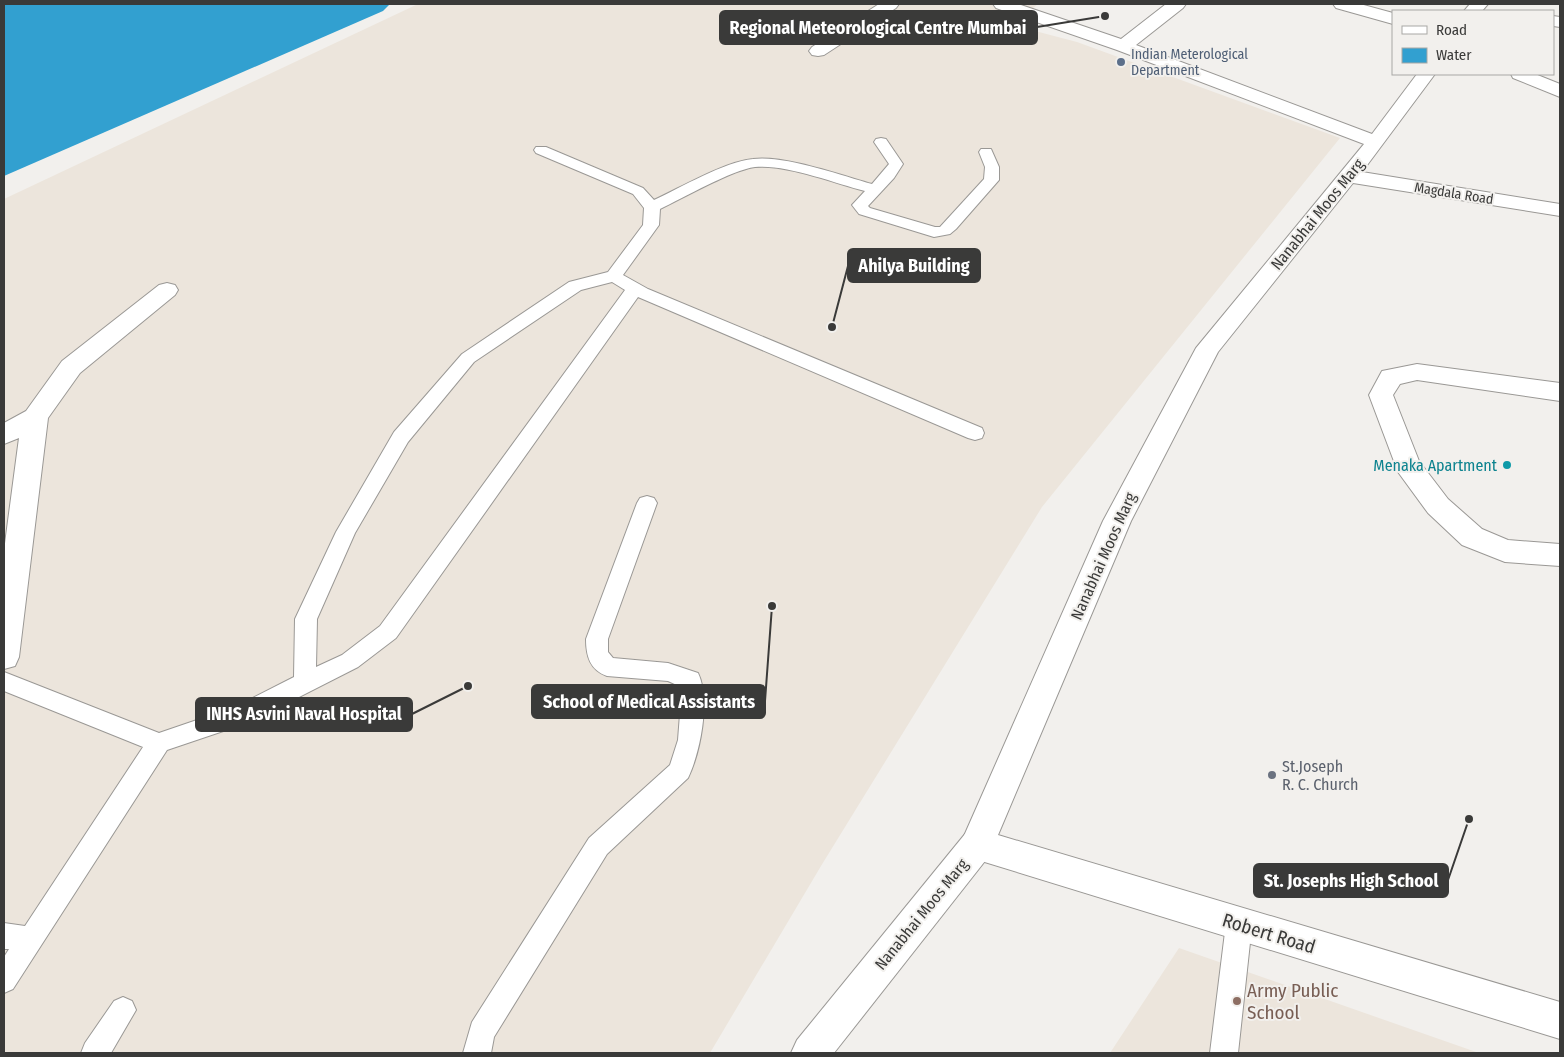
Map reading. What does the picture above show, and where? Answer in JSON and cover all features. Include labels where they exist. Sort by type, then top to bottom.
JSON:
[{"type":"street","points":[[818,51],[890,4]]},
{"type":"street","points":[[1002,4],[1124,46],[1376,142]]},
{"type":"street","points":[[1124,46],[1177,4]]},
{"type":"street","points":[[1342,4],[1392,19]]},
{"type":"street","name":"Nanabhai Moos Marg","points":[[810,1053],[977,844],[1116,521],[1208,348],[1376,142],[1425,75]]},
{"type":"street","points":[[1522,75],[1560,91]]},
{"type":"street","name":"Magdala Road","points":[[1348,176],[1560,210]]},
{"type":"street","points":[[4,434],[35,417],[70,367],[167,290]]},
{"type":"street","points":[[1560,392],[1417,372],[1391,377],[1381,395],[1407,464],[1438,506],[1472,537],[1506,551],[1560,555]]},
{"type":"street","points":[[4,657],[35,417]]},
{"type":"street","name":"Robert Road","points":[[977,844],[1560,1021]]},
{"type":"lane","points":[[881,142],[896,164],[889,175],[860,205],[864,211],[934,232],[944,231],[991,180],[992,167],[986,152]]},
{"type":"lane","points":[[305,682],[306,619],[346,532],[401,437],[468,358],[575,286],[614,276],[651,225],[652,207],[638,190],[541,150]]},
{"type":"lane","points":[[652,207],[731,170],[753,163],[777,163],[874,189]]},
{"type":"lane","points":[[614,276],[635,289],[975,433]]},
{"type":"lane","points":[[4,980],[159,742],[242,715],[350,661],[388,632],[635,289]]},
{"type":"lane","points":[[477,1053],[482,1032],[598,846],[680,771],[689,740],[692,701],[690,680],[668,672],[607,667],[597,654],[596,639],[647,503]]},
{"type":"lane","points":[[4,681],[159,742]]},
{"type":"lane","points":[[1224,1053],[1238,924]]},
{"type":"lane","points":[[4,936],[30,939]]},
{"type":"lane","points":[[95,1053],[122,1010]]},
{"type":"shaded area","points":[[418,4],[1038,4],[1012,25],[1077,42],[1340,138],[1042,507],[821,866],[710,1053],[4,1053],[4,199]]},
{"type":"shaded area","name":"Army Public School","points":[[1179,948],[1479,1053],[1110,1053]]},
{"type":"water","points":[[4,4],[390,4],[383,11],[4,176]]},
{"type":"place","name":"Regional Meteorological Centre Mumbai","points":[[1105,16]]},
{"type":"place","name":"Indian Meterological Department","points":[[1121,62]]},
{"type":"place","name":"Ahilya Building","points":[[832,327]]},
{"type":"place","name":"Menaka Apartment","points":[[1507,465]]},
{"type":"place","name":"School of Medical Assistants","points":[[772,606]]},
{"type":"place","name":"INHS Asvini Naval Hospital","points":[[468,686]]},
{"type":"place","name":"St.Joseph R. C. Church","points":[[1272,775]]},
{"type":"place","name":"St. Josephs High School","points":[[1469,819]]},
{"type":"place","name":"Army Public School","points":[[1237,1001]]}]
